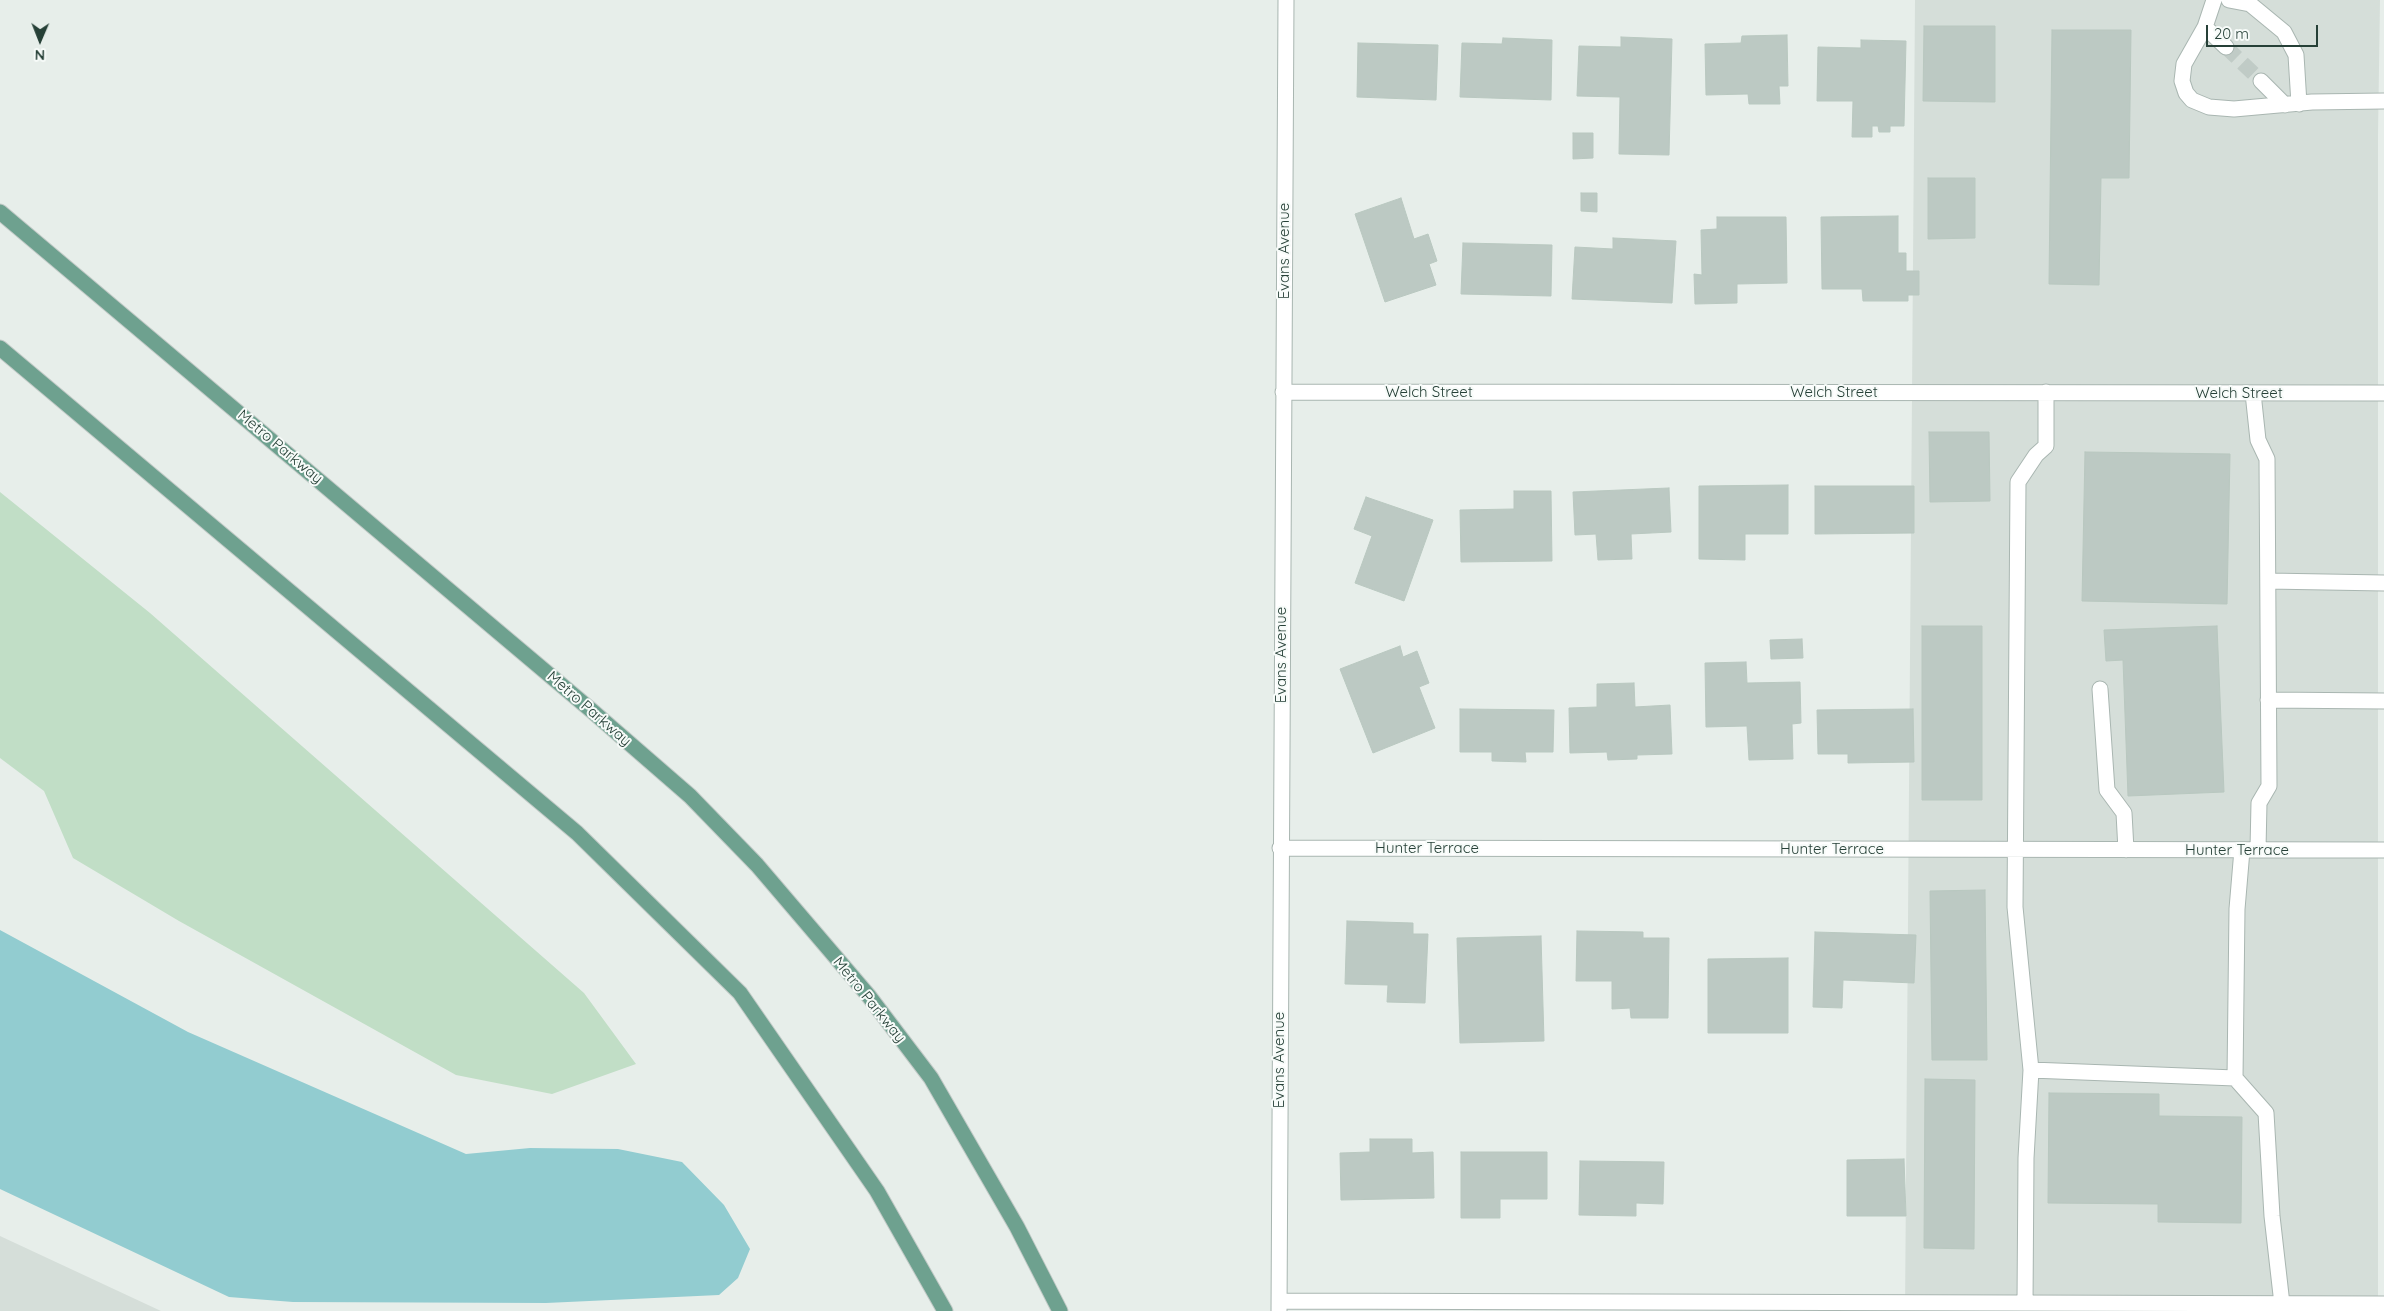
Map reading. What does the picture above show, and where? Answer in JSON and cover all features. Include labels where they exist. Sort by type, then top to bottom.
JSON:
[{"type":"main road","name":"Metro Parkway","points":[[0,212],[584,704],[690,796],[757,865],[868,995],[931,1078],[1017,1227],[1060,1311]]},
{"type":"main road","points":[[0,348],[577,833],[740,993],[877,1191],[944,1311]]},
{"type":"street","name":"Evans Avenue","points":[[1279,1306],[1286,0]]},
{"type":"street","points":[[2214,0],[2205,27],[2184,64],[2182,81],[2186,93],[2192,100],[2209,107],[2234,109],[2292,104],[2384,101]]},
{"type":"street","points":[[2229,0],[2250,4],[2284,32],[2296,55],[2292,104]]},
{"type":"street","points":[[2205,27],[2226,47]]},
{"type":"street","points":[[2260,81],[2292,104]]},
{"type":"street","name":"Welch Street","points":[[1284,392],[2384,393]]},
{"type":"street","points":[[2025,1303],[2026,1158],[2031,1070],[2015,907],[2018,482],[2036,455],[2046,446],[2046,392]]},
{"type":"street","points":[[2253,393],[2258,440],[2267,459],[2269,786],[2259,803],[2258,850]]},
{"type":"street","points":[[2268,580],[2384,583]]},
{"type":"street","points":[[2100,689],[2107,790],[2124,813],[2126,850]]},
{"type":"street","points":[[2268,700],[2384,701]]},
{"type":"street","name":"Hunter Terrace","points":[[1280,848],[2384,850]]},
{"type":"street","points":[[2242,850],[2236,909],[2235,1078],[2266,1112],[2272,1216],[2282,1304]]},
{"type":"street","points":[[2031,1070],[2235,1078]]},
{"type":"street","points":[[1279,1306],[2001,1307],[2025,1303],[2260,1307],[2282,1304],[2384,1304]]},
{"type":"shaded area","points":[[1915,0],[2380,0],[2378,135],[2378,1311],[1905,1311]]},
{"type":"shaded area","points":[[0,1236],[161,1311],[0,1311]]},
{"type":"green space","points":[[0,492],[150,613],[584,993],[636,1064],[552,1094],[456,1075],[179,921],[73,858],[44,791],[0,758]]},
{"type":"water","points":[[0,930],[188,1032],[466,1154],[530,1148],[618,1149],[682,1162],[724,1205],[750,1249],[738,1278],[719,1295],[546,1303],[293,1302],[229,1297],[0,1189]]},
{"type":"building","points":[[1924,26],[1995,26],[1995,102],[1923,101]]},
{"type":"building","points":[[2052,30],[2131,30],[2129,178],[2101,178],[2099,285],[2049,284]]},
{"type":"building","points":[[1787,35],[1788,86],[1779,86],[1780,104],[1749,104],[1748,94],[1706,95],[1705,44],[1741,43],[1742,36]]},
{"type":"building","points":[[1621,37],[1672,39],[1669,155],[1619,154],[1620,97],[1577,96],[1579,46],[1621,47]]},
{"type":"building","points":[[1503,38],[1552,40],[1551,100],[1460,97],[1462,43],[1502,44]]},
{"type":"building","points":[[1861,40],[1906,41],[1904,126],[1890,126],[1890,132],[1879,132],[1878,126],[1872,126],[1872,137],[1852,137],[1853,101],[1817,101],[1818,47],[1861,48]]},
{"type":"building","points":[[1358,43],[1438,45],[1436,100],[1357,97]]},
{"type":"building","points":[[1573,133],[1593,133],[1593,158],[1573,159]]},
{"type":"building","points":[[1928,178],[1975,178],[1975,238],[1928,239]]},
{"type":"building","points":[[1581,193],[1597,193],[1597,212],[1581,211]]},
{"type":"building","points":[[1401,198],[1414,239],[1428,234],[1437,261],[1429,264],[1436,285],[1385,302],[1355,214]]},
{"type":"building","points":[[1898,216],[1898,253],[1906,253],[1906,271],[1919,271],[1919,295],[1908,295],[1908,301],[1863,301],[1862,289],[1822,289],[1821,217]]},
{"type":"building","points":[[1717,217],[1786,217],[1787,283],[1737,284],[1737,303],[1695,304],[1694,274],[1702,275],[1701,230],[1717,229]]},
{"type":"building","points":[[1613,238],[1676,241],[1672,303],[1572,299],[1575,247],[1613,249]]},
{"type":"building","points":[[1463,243],[1552,245],[1551,296],[1461,294]]},
{"type":"building","points":[[1929,432],[1989,432],[1990,501],[1930,502]]},
{"type":"building","points":[[2085,452],[2230,454],[2227,604],[2082,601]]},
{"type":"building","points":[[1788,485],[1788,534],[1745,534],[1745,560],[1699,559],[1699,486]]},
{"type":"building","points":[[1815,486],[1914,486],[1914,533],[1815,534]]},
{"type":"building","points":[[1669,488],[1671,532],[1631,534],[1632,559],[1598,560],[1596,534],[1575,535],[1573,492]]},
{"type":"building","points":[[1514,491],[1551,491],[1552,561],[1461,562],[1460,510],[1514,509]]},
{"type":"building","points":[[1366,497],[1433,520],[1404,601],[1355,583],[1372,536],[1354,529]]},
{"type":"building","points":[[1922,626],[1982,626],[1982,800],[1922,800]]},
{"type":"building","points":[[2217,626],[2224,792],[2128,796],[2123,660],[2106,661],[2104,630]]},
{"type":"building","points":[[1802,639],[1803,658],[1771,659],[1770,640]]},
{"type":"building","points":[[1400,646],[1403,657],[1417,651],[1429,683],[1419,687],[1435,728],[1373,753],[1340,669]]},
{"type":"building","points":[[1746,662],[1747,683],[1800,682],[1801,723],[1792,724],[1793,759],[1749,760],[1747,726],[1706,727],[1705,663]]},
{"type":"building","points":[[1634,683],[1635,707],[1670,705],[1672,754],[1637,755],[1637,759],[1608,760],[1607,752],[1570,753],[1569,708],[1597,707],[1597,684]]},
{"type":"building","points":[[1460,709],[1554,710],[1553,752],[1525,752],[1526,762],[1492,761],[1492,752],[1460,752]]},
{"type":"building","points":[[1913,709],[1914,762],[1848,763],[1848,754],[1818,754],[1817,710]]},
{"type":"building","points":[[1985,890],[1987,1060],[1932,1060],[1930,891]]},
{"type":"building","points":[[1347,921],[1413,923],[1413,934],[1428,934],[1425,1003],[1387,1002],[1388,985],[1345,984]]},
{"type":"building","points":[[1577,931],[1643,932],[1643,938],[1669,938],[1668,1018],[1631,1018],[1630,1008],[1612,1009],[1612,981],[1576,981]]},
{"type":"building","points":[[1815,932],[1916,935],[1914,983],[1843,980],[1842,1008],[1813,1007]]},
{"type":"building","points":[[1541,936],[1544,1041],[1460,1043],[1457,938]]},
{"type":"building","points":[[1788,958],[1788,1033],[1708,1033],[1708,959]]},
{"type":"building","points":[[1925,1079],[1975,1080],[1974,1249],[1924,1248]]},
{"type":"building","points":[[2049,1093],[2159,1094],[2159,1116],[2242,1117],[2241,1223],[2158,1222],[2158,1204],[2048,1203]]},
{"type":"building","points":[[1370,1139],[1412,1139],[1412,1153],[1433,1152],[1434,1198],[1341,1200],[1340,1153],[1370,1152]]},
{"type":"building","points":[[1461,1152],[1547,1152],[1547,1199],[1500,1199],[1500,1218],[1461,1218]]},
{"type":"building","points":[[1904,1159],[1906,1216],[1847,1216],[1847,1160]]},
{"type":"building","points":[[1580,1161],[1664,1162],[1663,1204],[1636,1203],[1636,1216],[1579,1215]]},
{"type":"tunnel","points":[[2226,47],[2261,81]]}]
